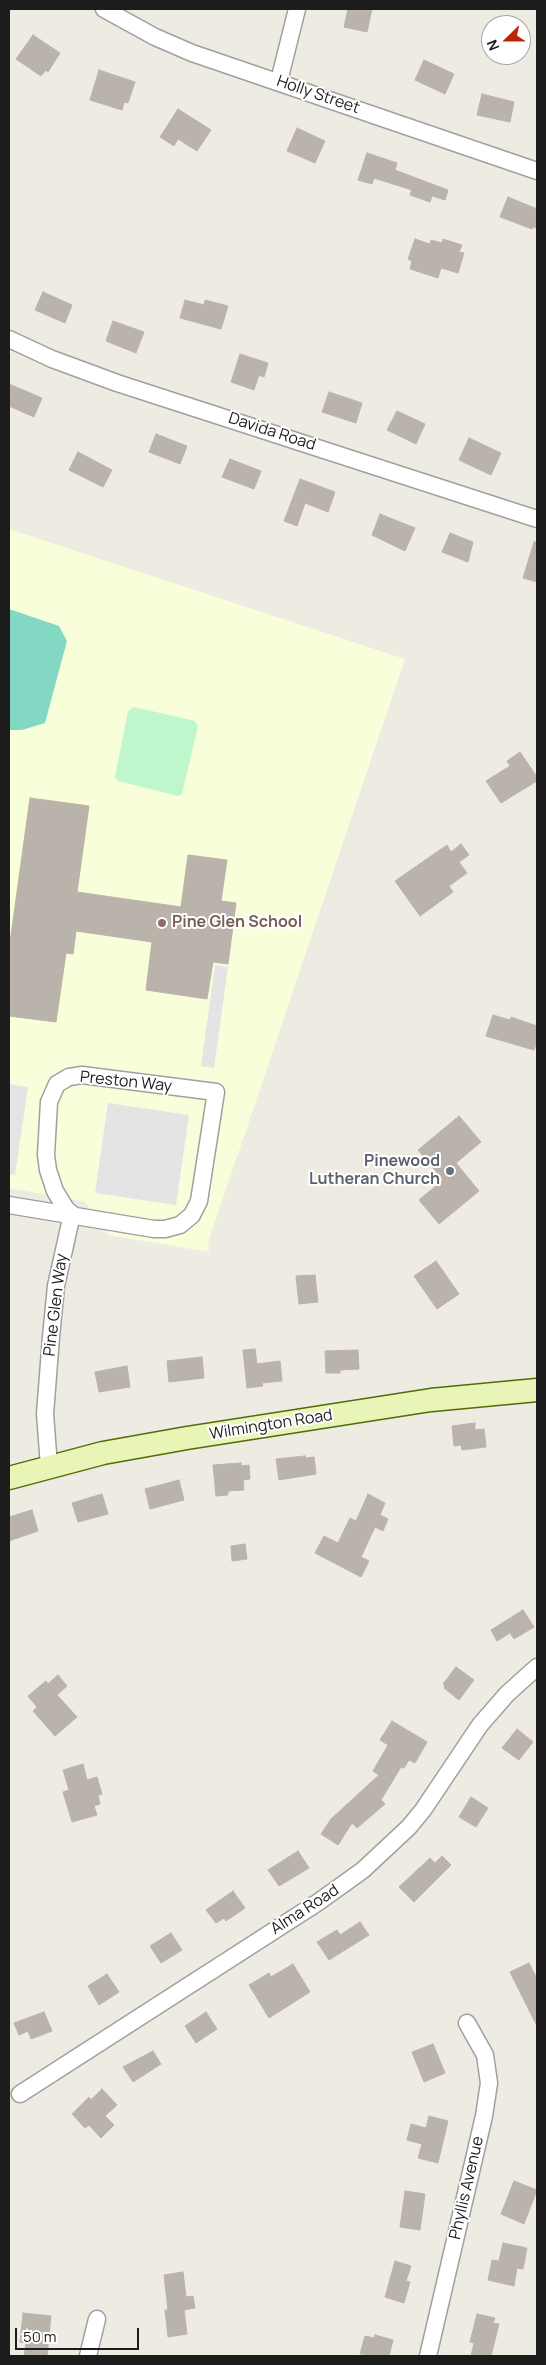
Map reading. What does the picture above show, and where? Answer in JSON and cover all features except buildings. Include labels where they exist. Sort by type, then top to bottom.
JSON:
[{"type":"main road","name":"Wilmington Road","points":[[9,1478],[49,1466],[143,1446],[324,1416],[466,1396],[537,1390]]},
{"type":"street","name":"Holly Street","points":[[104,9],[155,37],[192,53],[537,171]]},
{"type":"street","points":[[278,81],[297,9]]},
{"type":"street","name":"Davida Road","points":[[9,339],[52,359],[117,383],[537,519]]},
{"type":"street","name":"Preston Way","points":[[82,1075],[216,1092],[199,1201],[188,1218],[175,1227],[159,1229],[72,1214],[66,1209],[56,1191],[48,1170],[46,1155],[49,1102],[57,1084],[69,1077],[82,1075]]},
{"type":"street","points":[[9,1205],[72,1214]]},
{"type":"street","name":"Pine Glen Way","points":[[49,1466],[46,1414],[50,1337],[56,1286],[72,1214]]},
{"type":"street","name":"Alma Road","points":[[20,2094],[317,1903],[370,1865],[396,1841],[423,1810],[488,1715],[537,1667]]},
{"type":"street","name":"Phyllis Avenue","points":[[428,2356],[484,2116],[489,2083],[485,2055],[467,2023]]},
{"type":"street","points":[[88,2356],[96,2319]]},
{"type":"shaded area","name":"Pine Glen School","points":[[9,529],[405,659],[208,1243],[209,1252],[108,1235],[85,1202],[9,1188]]},
{"type":"shaded area","points":[[9,609],[59,626],[67,641],[45,723],[22,730],[9,730]]},
{"type":"shaded area","points":[[134,707],[195,721],[198,726],[182,794],[178,796],[118,781],[115,777],[128,711]]},
{"type":"shaded area","points":[[215,965],[228,967],[214,1068],[201,1066]]},
{"type":"shaded area","points":[[9,1084],[28,1087],[15,1175],[9,1174]]},
{"type":"shaded area","points":[[108,1103],[189,1115],[176,1205],[95,1193]]},
{"type":"place","name":"Pine Glen School","points":[[162,923]]},
{"type":"place","name":"Pinewood Lutheran Church","points":[[450,1171]]}]
